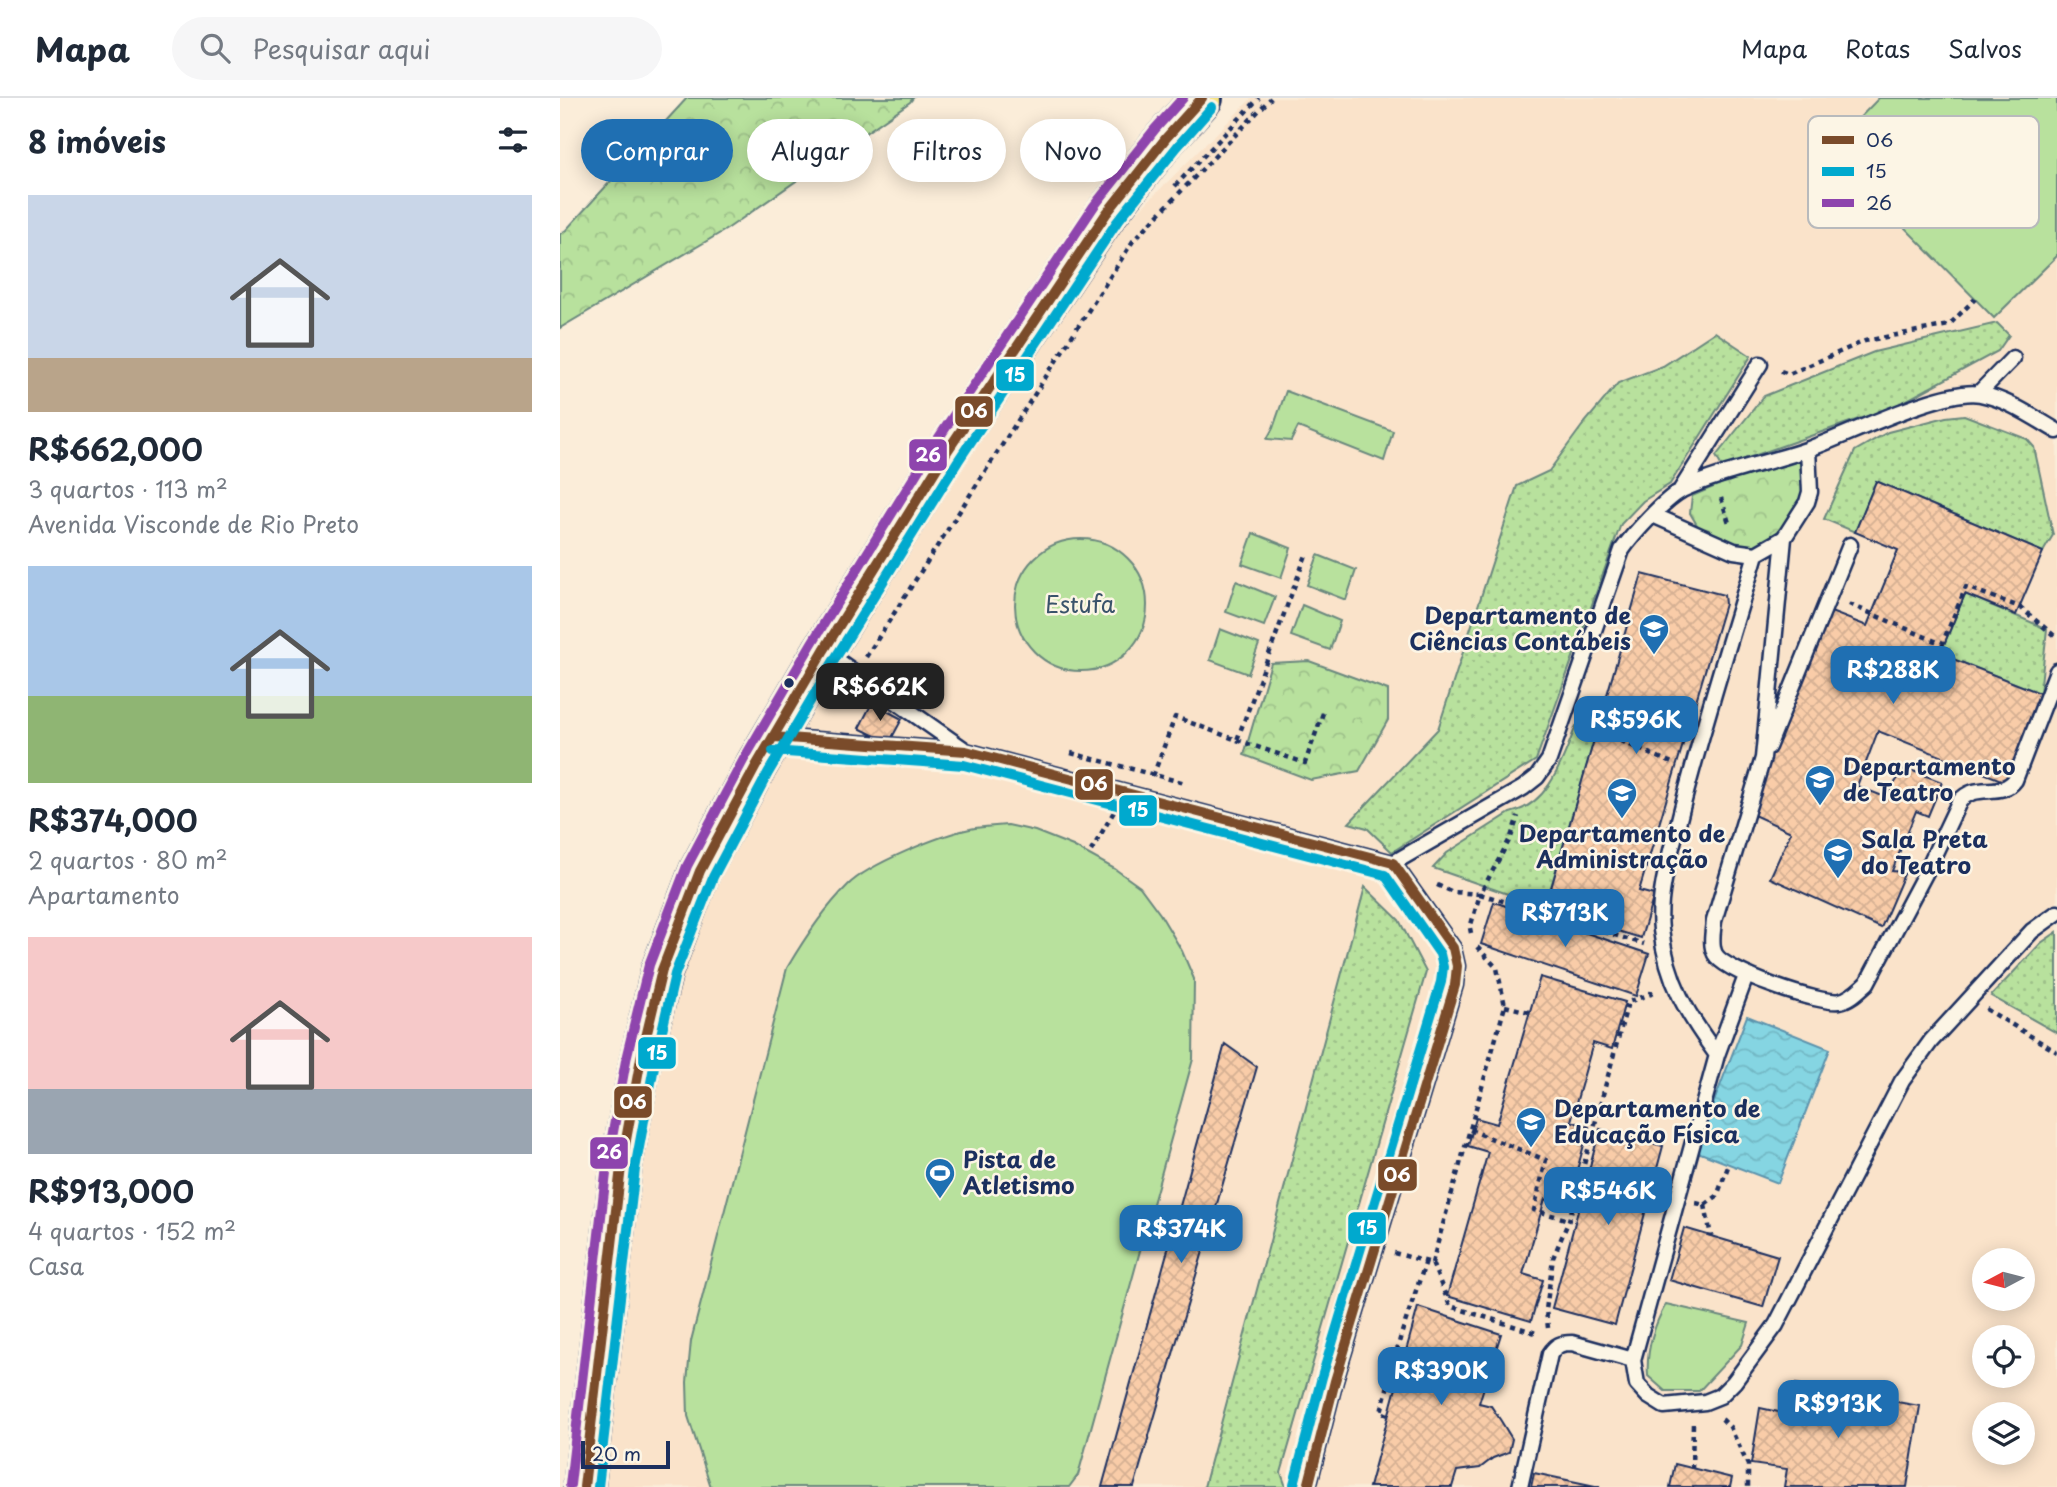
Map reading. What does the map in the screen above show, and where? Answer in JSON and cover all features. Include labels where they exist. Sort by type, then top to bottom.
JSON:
[{"type":"highway","points":[[584,1487],[621,1167],[641,1058],[662,970],[700,870],[756,766],[824,650],[946,453],[1107,214],[1166,138],[1202,98]]},
{"type":"lane","points":[[1979,393],[2012,358]]},
{"type":"lane","points":[[774,737],[966,751],[1399,860],[1523,788],[1537,777],[1549,760],[1622,550],[1634,533],[1680,491],[1760,363]]},
{"type":"lane","points":[[1680,491],[1808,449],[1922,404],[1952,396],[1979,393],[2012,406],[2057,431]]},
{"type":"lane","points":[[1653,515],[1734,551],[1756,554],[1784,538],[1801,513],[1810,492],[1808,449]]},
{"type":"lane","points":[[1763,758],[1784,538]]},
{"type":"lane","points":[[1850,545],[1763,758],[1714,922],[1712,941],[1715,953],[1722,963],[1746,975],[1826,1002],[1841,1001],[1853,996],[1867,983],[1964,795],[1972,791],[2007,788],[2015,780],[2057,671]]},
{"type":"lane","points":[[1717,1055],[1693,1022],[1669,975],[1661,928],[1662,887],[1692,770],[1756,554]]},
{"type":"lane","points":[[824,650],[966,751]]},
{"type":"lane","points":[[1308,1487],[1335,1381],[1455,985],[1457,967],[1453,948],[1399,860]]},
{"type":"lane","points":[[1746,975],[1717,1055],[1633,1360],[1637,1384],[1648,1396],[1664,1406],[1705,1402],[1720,1396],[1734,1382],[1776,1325],[1902,1081],[1931,1041],[2032,931],[2057,913]]},
{"type":"lane","points":[[1520,1487],[1550,1354],[1555,1347],[1572,1343],[1633,1360]]},
{"type":"path","points":[[1173,187],[1259,98]]},
{"type":"path","points":[[861,666],[1133,242],[1271,98]]},
{"type":"path","points":[[1760,363],[1789,374],[1865,341],[1949,326],[1975,299]]},
{"type":"path","points":[[1237,740],[1306,555]]},
{"type":"path","points":[[1872,614],[1942,644],[1966,587],[2020,607],[2057,638]]},
{"type":"path","points":[[1154,774],[1175,717],[1305,763],[1323,713]]},
{"type":"path","points":[[1576,726],[1597,731],[1673,764]]},
{"type":"path","points":[[1059,750],[1193,785]]},
{"type":"path","points":[[1472,936],[1470,928],[1480,894],[1511,837],[1519,811]]},
{"type":"path","points":[[1399,860],[1431,883],[1453,892],[1480,894],[1649,946]]},
{"type":"path","points":[[1388,1415],[1381,1412],[1401,1335],[1429,1262],[1506,1006],[1497,968],[1473,944]]},
{"type":"path","points":[[1406,1256],[1429,1262],[1450,1306],[1549,1337],[1546,1310],[1553,1258],[1569,1220],[1628,1002],[1651,994],[1653,984]]},
{"type":"path","points":[[1975,1003],[2057,1052]]},
{"type":"path","points":[[1506,1006],[1530,1012]]},
{"type":"path","points":[[1470,1130],[1546,1160],[1534,1210],[1569,1220]]},
{"type":"path","points":[[1678,1199],[1705,1205],[1717,1196],[1729,1164]]},
{"type":"path","points":[[1705,1205],[1711,1236]]},
{"type":"path","points":[[1692,1469],[1693,1416]]},
{"type":"shaded area","points":[[1252,98],[2057,98],[2057,1487],[601,1487],[634,1166],[665,1019],[717,872],[843,655],[1113,236]]},
{"type":"green space","points":[[687,98],[913,98],[873,128],[873,119],[747,119],[747,182],[795,182],[727,229],[560,328],[560,234],[610,182],[733,182],[733,119],[668,119]]},
{"type":"green space","points":[[1879,98],[2057,98],[2057,256],[1994,318],[1905,228],[2039,228],[2039,116],[1861,116]]},
{"type":"green space","points":[[1997,323],[2009,335],[1998,351],[1896,406],[1722,467],[1716,456],[1764,396],[1874,352]]},
{"type":"green space","points":[[1715,332],[1751,356],[1670,484],[1643,501],[1621,524],[1536,760],[1392,852],[1367,828],[1349,823],[1438,729],[1517,486],[1549,471],[1618,383],[1663,366]]},
{"type":"green space","points":[[1286,391],[1393,431],[1384,461],[1298,427],[1291,441],[1267,439]]},
{"type":"green space","points":[[1964,415],[2027,439],[2034,447],[2053,535],[2043,552],[1876,481],[1855,532],[1824,519],[1855,451],[1888,432]]},
{"type":"green space","points":[[1799,455],[1804,495],[1781,529],[1753,550],[1737,549],[1697,525],[1690,513],[1692,496]]},
{"type":"green space","points":[[1253,533],[1291,548],[1281,578],[1242,564]]},
{"type":"green space","name":"Estufa","points":[[1081,539],[1106,544],[1127,559],[1142,580],[1147,605],[1142,630],[1127,651],[1106,666],[1081,671],[1056,666],[1035,651],[1020,630],[1015,605],[1020,580],[1035,559],[1056,544]]},
{"type":"green space","points":[[1318,555],[1356,570],[1346,600],[1307,585]]},
{"type":"green space","points":[[1236,581],[1275,597],[1264,626],[1226,612]]},
{"type":"green space","points":[[1965,594],[2047,629],[2040,693],[1940,654]]},
{"type":"green space","points":[[1302,605],[1340,621],[1330,650],[1291,636]]},
{"type":"green space","points":[[1220,629],[1259,644],[1248,674],[1210,660]]},
{"type":"green space","points":[[1309,661],[1388,690],[1388,720],[1359,771],[1311,780],[1244,755],[1271,663]]},
{"type":"green space","points":[[1576,726],[1597,731],[1545,907],[1433,868],[1447,853],[1535,800],[1553,779]]},
{"type":"green space","name":"Pista de Atletismo","points":[[1008,825],[1035,831],[1073,846],[1115,869],[1140,887],[1182,951],[1194,979],[1193,1059],[1078,1475],[1069,1487],[711,1487],[688,1416],[687,1382],[691,1341],[787,968],[823,914],[839,894],[858,877],[906,851],[941,837],[975,828]]},
{"type":"green space","points":[[1365,887],[1399,920],[1426,972],[1281,1473],[1286,1487],[1204,1487]]},
{"type":"green space","points":[[2057,932],[2057,1033],[1991,996],[2041,943]]},
{"type":"green space","points":[[1666,1304],[1749,1323],[1742,1345],[1699,1391],[1665,1391],[1648,1376],[1651,1339]]},
{"type":"water","points":[[1747,1016],[1830,1049],[1778,1183],[1695,1151]]},
{"type":"building","points":[[1876,481],[2043,552],[2016,615],[1965,594],[1940,654],[2040,693],[2006,782],[1878,731],[1857,786],[1885,797],[1905,768],[1942,782],[1928,816],[1916,811],[1892,871],[1905,872],[1881,928],[1770,878],[1791,832],[1747,812],[1831,612],[1867,626],[1898,550],[1855,532]]},
{"type":"building","points":[[1642,574],[1724,595],[1725,604],[1639,891],[1654,895],[1641,938],[1545,909]]},
{"type":"building","points":[[872,703],[902,719],[889,743],[859,728]]},
{"type":"building","points":[[1494,902],[1649,954],[1636,996],[1481,944]]},
{"type":"building","name":"Departamento de Educação Física","points":[[1540,977],[1625,1002],[1612,1049],[1593,1043],[1571,1121],[1589,1127],[1567,1206],[1545,1199],[1523,1274],[1543,1280],[1531,1321],[1447,1296],[1488,1152],[1468,1146],[1476,1118],[1497,1124]]},
{"type":"building","points":[[1225,1044],[1257,1067],[1134,1487],[1102,1487]]},
{"type":"building","points":[[1600,1129],[1663,1146],[1615,1325],[1552,1308]]},
{"type":"building","points":[[1684,1228],[1778,1256],[1763,1307],[1669,1280]]},
{"type":"building","points":[[1418,1307],[1501,1334],[1479,1403],[1491,1406],[1501,1421],[1512,1439],[1509,1452],[1493,1458],[1480,1468],[1457,1471],[1452,1487],[1369,1487]]},
{"type":"building","points":[[1796,1384],[1920,1406],[1907,1487],[1784,1487],[1787,1469],[1751,1464],[1760,1408],[1788,1414]]},
{"type":"building","points":[[1675,1464],[1732,1478],[1730,1487],[1670,1487]]},
{"type":"building","points":[[1534,1473],[1600,1487],[1531,1487]]},
{"type":"transit line","name":"26","points":[[570,1485],[607,1165],[627,1055],[649,965],[687,866],[744,759],[812,643],[934,445],[1094,206],[1183,98]]},
{"type":"transit line","name":"06","points":[[584,1487],[621,1167],[641,1058],[662,970],[700,871],[756,766],[824,650],[946,453],[1106,214],[1166,138],[1202,98]]},
{"type":"transit line","name":"15","points":[[598,1487],[635,1169],[655,1061],[675,974],[713,877],[768,773],[836,657],[958,461],[1117,222],[1212,107]]},
{"type":"transit line","name":"06","points":[[774,737],[966,751],[1393,863],[1453,948],[1457,966],[1455,985],[1335,1381],[1308,1487]]},
{"type":"transit line","name":"15","points":[[773,751],[964,765],[1385,875],[1440,954],[1443,967],[1441,982],[1322,1377],[1294,1484]]},
{"type":"place","name":"Departamento de Ciências Contábeis","points":[[1654,656]]},
{"type":"place","name":"Departamento de Teatro","points":[[1820,807]]},
{"type":"place","name":"Departamento de Administração","points":[[1622,820]]},
{"type":"place","name":"Sala Preta do Teatro","points":[[1838,880]]},
{"type":"place","name":"Departamento de Educação Física","points":[[1531,1149]]},
{"type":"place","name":"Pista de Atletismo","points":[[940,1200]]}]
